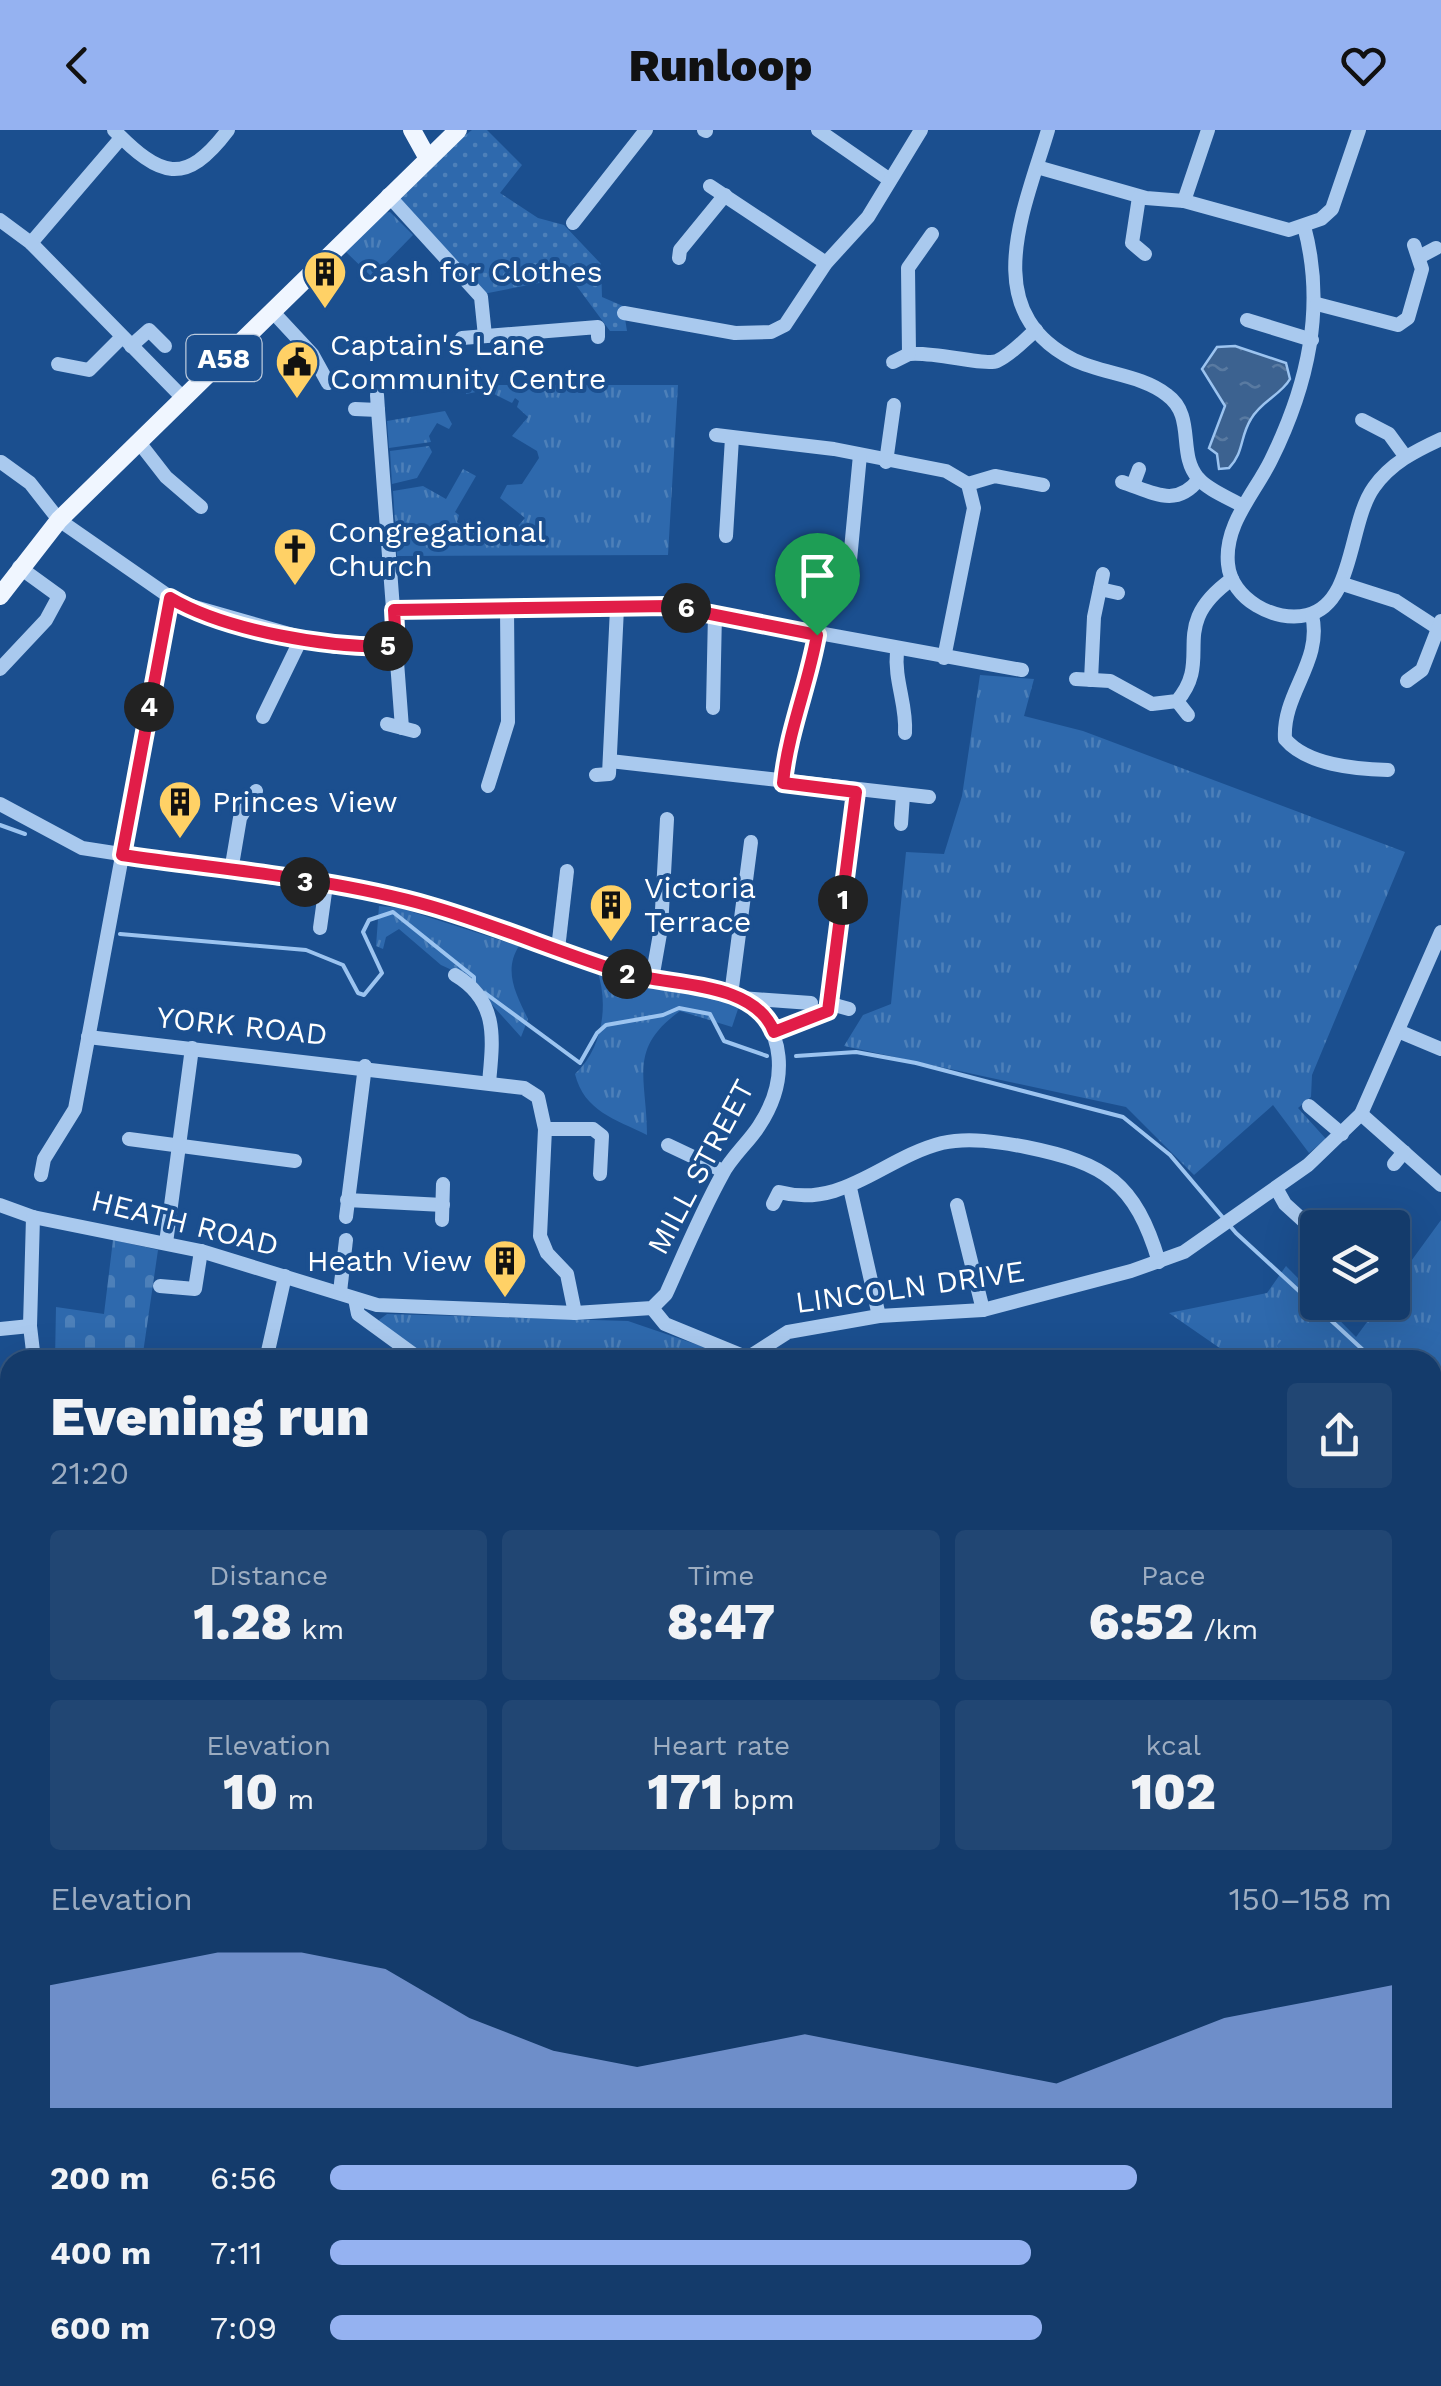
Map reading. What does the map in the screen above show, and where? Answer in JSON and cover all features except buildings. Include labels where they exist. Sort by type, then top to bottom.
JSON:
[{"type":"main road","points":[[412,130],[427,157]]},
{"type":"main road","name":"A58","points":[[0,596],[19,566],[58,520],[458,130]]},
{"type":"street","points":[[31,243],[118,134],[150,163],[171,172],[194,167],[228,130]]},
{"type":"street","points":[[568,198],[578,216],[646,130]]},
{"type":"street","points":[[818,130],[890,180]]},
{"type":"street","points":[[624,313],[735,333],[771,332],[797,310],[826,262],[868,217],[920,130]]},
{"type":"street","points":[[1048,130],[1013,258],[1019,298],[1036,330],[1077,362],[1158,390],[1175,403],[1188,428],[1191,465],[1198,479],[1243,506]]},
{"type":"street","points":[[1037,167],[1139,197],[1184,201],[1275,229],[1304,226],[1332,209],[1360,130]]},
{"type":"street","points":[[1184,201],[1200,138]]},
{"type":"street","points":[[710,186],[826,262]]},
{"type":"street","points":[[388,195],[481,297],[486,336]]},
{"type":"street","points":[[679,258],[680,250],[724,196]]},
{"type":"street","points":[[1139,197],[1132,243],[1145,254]]},
{"type":"street","points":[[0,220],[31,243],[183,398]]},
{"type":"street","points":[[1304,226],[1316,278],[1312,340],[1272,457],[1243,506],[1230,540],[1228,564],[1232,580],[1247,600],[1270,613],[1312,615],[1330,602],[1343,584],[1363,507],[1386,472],[1405,456],[1441,439]]},
{"type":"street","points":[[908,354],[907,260],[932,234]]},
{"type":"street","points":[[1317,304],[1398,325],[1408,318],[1422,269],[1418,250],[1436,248]]},
{"type":"street","points":[[272,311],[312,354],[328,383]]},
{"type":"street","points":[[1246,320],[1265,332],[1312,340]]},
{"type":"street","points":[[462,338],[598,328]]},
{"type":"street","points":[[58,364],[90,375],[126,341],[148,330],[165,346]]},
{"type":"street","points":[[893,362],[908,354],[953,354],[985,363],[997,360],[1036,330]]},
{"type":"street","points":[[355,409],[378,403],[401,727]]},
{"type":"street","points":[[886,462],[894,405]]},
{"type":"street","points":[[1362,420],[1389,434],[1405,456]]},
{"type":"street","points":[[716,435],[860,454],[946,471],[968,484],[974,508],[944,658]]},
{"type":"street","points":[[726,536],[732,438]]},
{"type":"street","points":[[138,441],[166,477],[201,506]]},
{"type":"street","points":[[12,448],[1,463],[30,483],[58,520],[170,598],[335,647],[396,646]]},
{"type":"street","points":[[850,560],[844,536],[860,454]]},
{"type":"street","points":[[1139,468],[1128,483],[1180,498],[1198,479]]},
{"type":"street","points":[[968,484],[995,476],[1044,485]]},
{"type":"street","points":[[726,511],[742,516]]},
{"type":"street","points":[[0,668],[46,620],[59,596],[19,566]]},
{"type":"street","points":[[1118,592],[1102,582],[1084,680],[1110,681],[1152,704],[1177,701],[1190,682],[1194,619],[1211,594],[1232,580]]},
{"type":"street","points":[[1343,584],[1396,600],[1438,624],[1422,670],[1408,680]]},
{"type":"street","points":[[41,1175],[44,1159],[75,1110],[170,598]]},
{"type":"street","points":[[394,610],[670,606],[897,651],[1022,670]]},
{"type":"street","points":[[596,775],[609,774],[617,608]]},
{"type":"street","points":[[488,786],[508,722],[507,609]]},
{"type":"street","points":[[715,613],[711,640],[718,702]]},
{"type":"street","points":[[1312,615],[1317,636],[1289,704],[1285,738],[1295,751],[1369,775],[1388,770]]},
{"type":"street","points":[[783,783],[791,721],[810,675],[817,635]]},
{"type":"street","points":[[263,717],[301,639]]},
{"type":"street","points":[[897,651],[895,674],[905,708],[903,733]]},
{"type":"street","points":[[1177,701],[1188,715]]},
{"type":"street","points":[[610,762],[856,792],[930,796]]},
{"type":"street","points":[[230,870],[240,818],[256,792]]},
{"type":"street","points":[[736,996],[763,1014],[774,1032],[828,1011],[832,1004],[856,792]]},
{"type":"street","points":[[901,824],[904,795]]},
{"type":"street","points":[[0,804],[82,848],[326,885],[431,906],[652,979],[736,996],[811,1003]]},
{"type":"street","points":[[652,979],[660,928],[667,819]]},
{"type":"street","points":[[736,996],[750,842]]},
{"type":"street","points":[[558,950],[567,871]]},
{"type":"street","points":[[320,928],[326,885]]},
{"type":"street","name":"LINCOLN DRIVE","points":[[763,1350],[788,1332],[879,1316],[983,1310],[1158,1262],[1227,1223],[1276,1188],[1361,1114],[1441,932]]},
{"type":"street","points":[[455,975],[472,985],[494,1027],[489,1083]]},
{"type":"street","points":[[832,1004],[849,1009]]},
{"type":"street","points":[[1398,1031],[1441,1049]]},
{"type":"street","name":"MILL STREET","points":[[652,1308],[666,1294],[724,1171],[760,1126],[775,1095],[778,1056],[774,1032]]},
{"type":"street","name":"YORK ROAD","points":[[88,1037],[364,1066],[524,1088],[538,1097],[545,1128]]},
{"type":"street","points":[[166,1242],[192,1048]]},
{"type":"street","points":[[346,1217],[364,1066]]},
{"type":"street","points":[[1309,1106],[1342,1134]]},
{"type":"street","points":[[1361,1114],[1400,1158],[1441,1184]]},
{"type":"street","points":[[575,1313],[567,1274],[547,1253],[540,1236],[545,1128],[594,1129],[602,1136],[600,1174]]},
{"type":"street","points":[[128,1139],[295,1161]]},
{"type":"street","points":[[779,1191],[815,1197],[850,1188],[942,1144],[975,1140],[1067,1156],[1111,1176],[1126,1191],[1150,1231],[1158,1262]]},
{"type":"street","points":[[668,1145],[724,1171]]},
{"type":"street","points":[[348,1200],[442,1212],[443,1184]]},
{"type":"street","points":[[850,1188],[879,1316]]},
{"type":"street","points":[[1276,1188],[1285,1204],[1300,1218]]},
{"type":"street","points":[[957,1205],[983,1310]]},
{"type":"street","name":"HEATH ROAD","points":[[0,1206],[34,1217],[166,1242],[401,1309],[575,1313],[652,1308]]},
{"type":"street","points":[[33,1350],[30,1326],[34,1217]]},
{"type":"street","points":[[962,1224],[981,1220]]},
{"type":"street","points":[[340,1292],[346,1240]]},
{"type":"street","points":[[160,1286],[196,1289],[201,1251]]},
{"type":"street","points":[[268,1350],[285,1276]]},
{"type":"street","name":"HEATH ROAD","points":[[355,1299],[358,1314],[407,1350]]},
{"type":"street","points":[[652,1308],[665,1324],[729,1350]]},
{"type":"street","points":[[0,1329],[30,1326]]},
{"type":"green space","points":[[472,130],[487,130],[522,165],[500,193],[538,218],[564,225],[601,264],[602,297],[623,306],[627,331],[610,331],[570,277],[483,294],[388,195]]},
{"type":"green space","points":[[390,212],[413,235],[372,277],[346,252],[383,213]]},
{"type":"green space","points":[[467,385],[678,385],[668,555],[397,556],[393,491],[423,486],[446,499],[463,469],[476,476],[455,512],[459,515],[457,522],[473,532],[477,526],[487,532],[514,531],[525,518],[500,498],[507,485],[522,484],[539,458],[537,451],[512,436],[528,417],[517,407],[519,401],[515,398],[512,403],[486,390],[466,394]]},
{"type":"green space","points":[[445,411],[452,424],[449,429],[437,423],[429,436],[431,442],[389,448],[387,421]]},
{"type":"green space","points":[[429,446],[432,452],[417,478],[392,484],[390,451]]},
{"type":"green space","points":[[980,675],[1034,679],[1024,716],[1083,731],[1405,852],[1312,1075],[1311,1097],[1298,1108],[1326,1139],[1309,1153],[1273,1105],[1194,1175],[1126,1107],[844,1046],[863,1015],[891,1004],[906,852],[944,854],[962,796]]},
{"type":"green space","points":[[379,906],[400,908],[519,946],[512,973],[528,1019],[521,1037],[467,977],[441,965],[399,929],[386,937],[383,949],[376,946]]},
{"type":"green space","points":[[597,970],[740,1003],[732,1027],[680,1011],[652,1038],[646,1052],[643,1081],[647,1135],[593,1105],[579,1087],[575,1074],[592,1052],[601,1025],[603,997]]},
{"type":"green space","points":[[1441,1220],[1441,1350],[1223,1350],[1169,1313],[1267,1293],[1286,1266],[1300,1280],[1300,1320],[1339,1320],[1356,1337],[1368,1320],[1410,1320],[1410,1263]]},
{"type":"green space","points":[[113,1240],[158,1250],[143,1350],[55,1350],[56,1307],[104,1314]]},
{"type":"green space","points":[[387,1314],[628,1321],[713,1350],[415,1350],[380,1327],[379,1320]]},
{"type":"green space","points":[[1300,1322],[1327,1350],[1280,1350],[1276,1346]]},
{"type":"water","points":[[1235,346],[1286,363],[1290,379],[1255,413],[1234,462],[1229,468],[1219,469],[1217,454],[1209,448],[1225,406],[1202,369],[1217,347]]},
{"type":"waterway","points":[[0,825],[25,834]]},
{"type":"waterway","points":[[120,934],[306,950],[343,965],[358,993],[364,995],[382,973],[363,932],[369,920],[393,912],[474,977],[474,984]]},
{"type":"waterway","points":[[485,993],[580,1063],[606,1025],[663,1015],[679,1008],[710,1014],[724,1041],[767,1056]]},
{"type":"waterway","points":[[796,1056],[856,1052],[916,1063],[1123,1117],[1170,1155],[1236,1233],[1363,1350]]},
{"type":"place","name":"Cash for Clothes","points":[[325,310]]},
{"type":"place","name":"Captain's Lane Community Centre","points":[[297,400]]},
{"type":"place","name":"Congregational Church","points":[[295,587]]},
{"type":"place","name":"Princes View","points":[[180,840]]},
{"type":"place","name":"Victoria Terrace","points":[[611,943]]},
{"type":"place","name":"Heath View","points":[[505,1299]]},
{"type":"route","points":[[170,598],[260,629],[335,647],[396,646],[394,610],[670,606],[817,635],[810,675],[791,721],[783,783],[856,792],[832,1004],[828,1011],[774,1032],[763,1014],[741,998],[628,974],[431,906],[380,894],[122,855],[170,598]]}]
